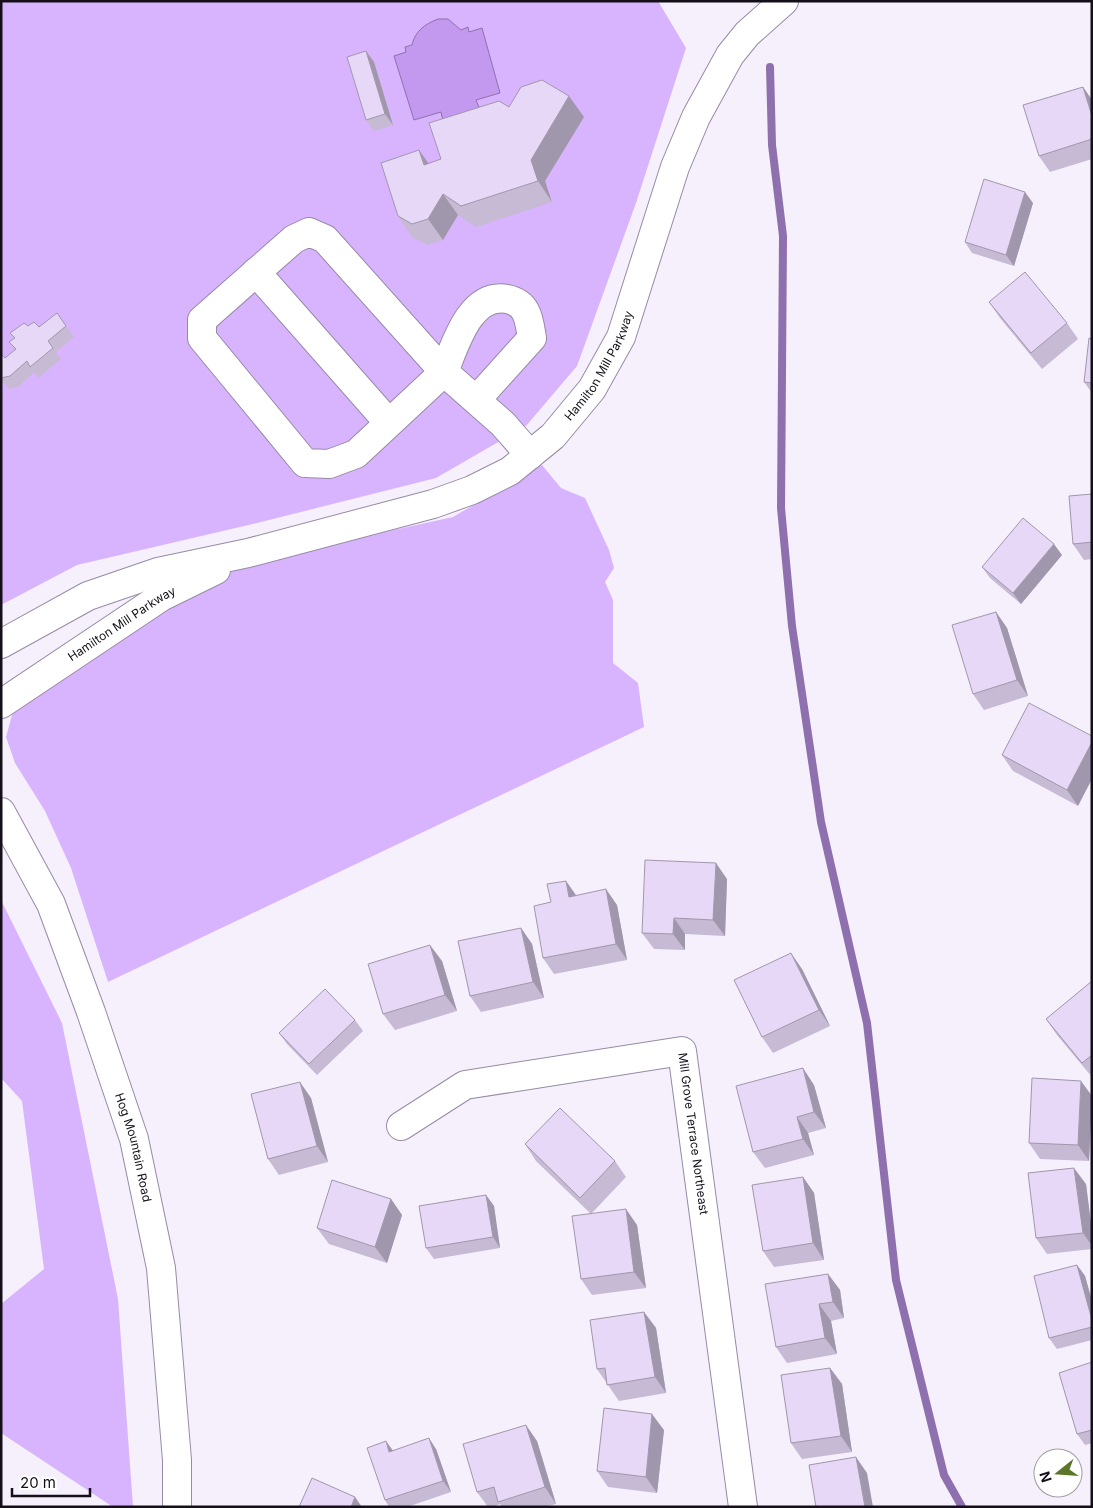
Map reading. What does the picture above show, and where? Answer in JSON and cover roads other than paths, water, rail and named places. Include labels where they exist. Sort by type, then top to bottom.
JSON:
[{"type":"street","name":"Hamilton Mill Parkway","points":[[1,644],[88,596],[158,572],[248,553],[433,504],[472,490],[510,471],[530,455],[553,436],[592,389],[621,337],[675,167],[696,117],[730,55],[747,34],[784,1]]},
{"type":"street","points":[[478,399],[532,338],[528,313],[517,301],[497,297],[478,307],[461,331],[444,372],[388,422],[356,454],[329,464],[305,463],[202,338],[202,320],[294,239],[309,232],[325,239],[444,372],[478,399],[530,455]]},
{"type":"street","points":[[256,272],[388,422]]},
{"type":"street","name":"Hamilton Mill Parkway","points":[[1,704],[161,597],[248,553]]},
{"type":"street","name":"Hog Mountain Road","points":[[1,812],[51,904],[91,1012],[134,1139],[161,1268],[178,1460],[177,1507]]},
{"type":"street","name":"Mill Grove Terrace Northeast","points":[[401,1126],[465,1085],[682,1052],[743,1507]]},
{"type":"waterway","points":[[770,67],[772,145],[783,236],[781,508],[792,626],[821,822],[867,1023],[896,1280],[944,1475],[962,1507]]}]
